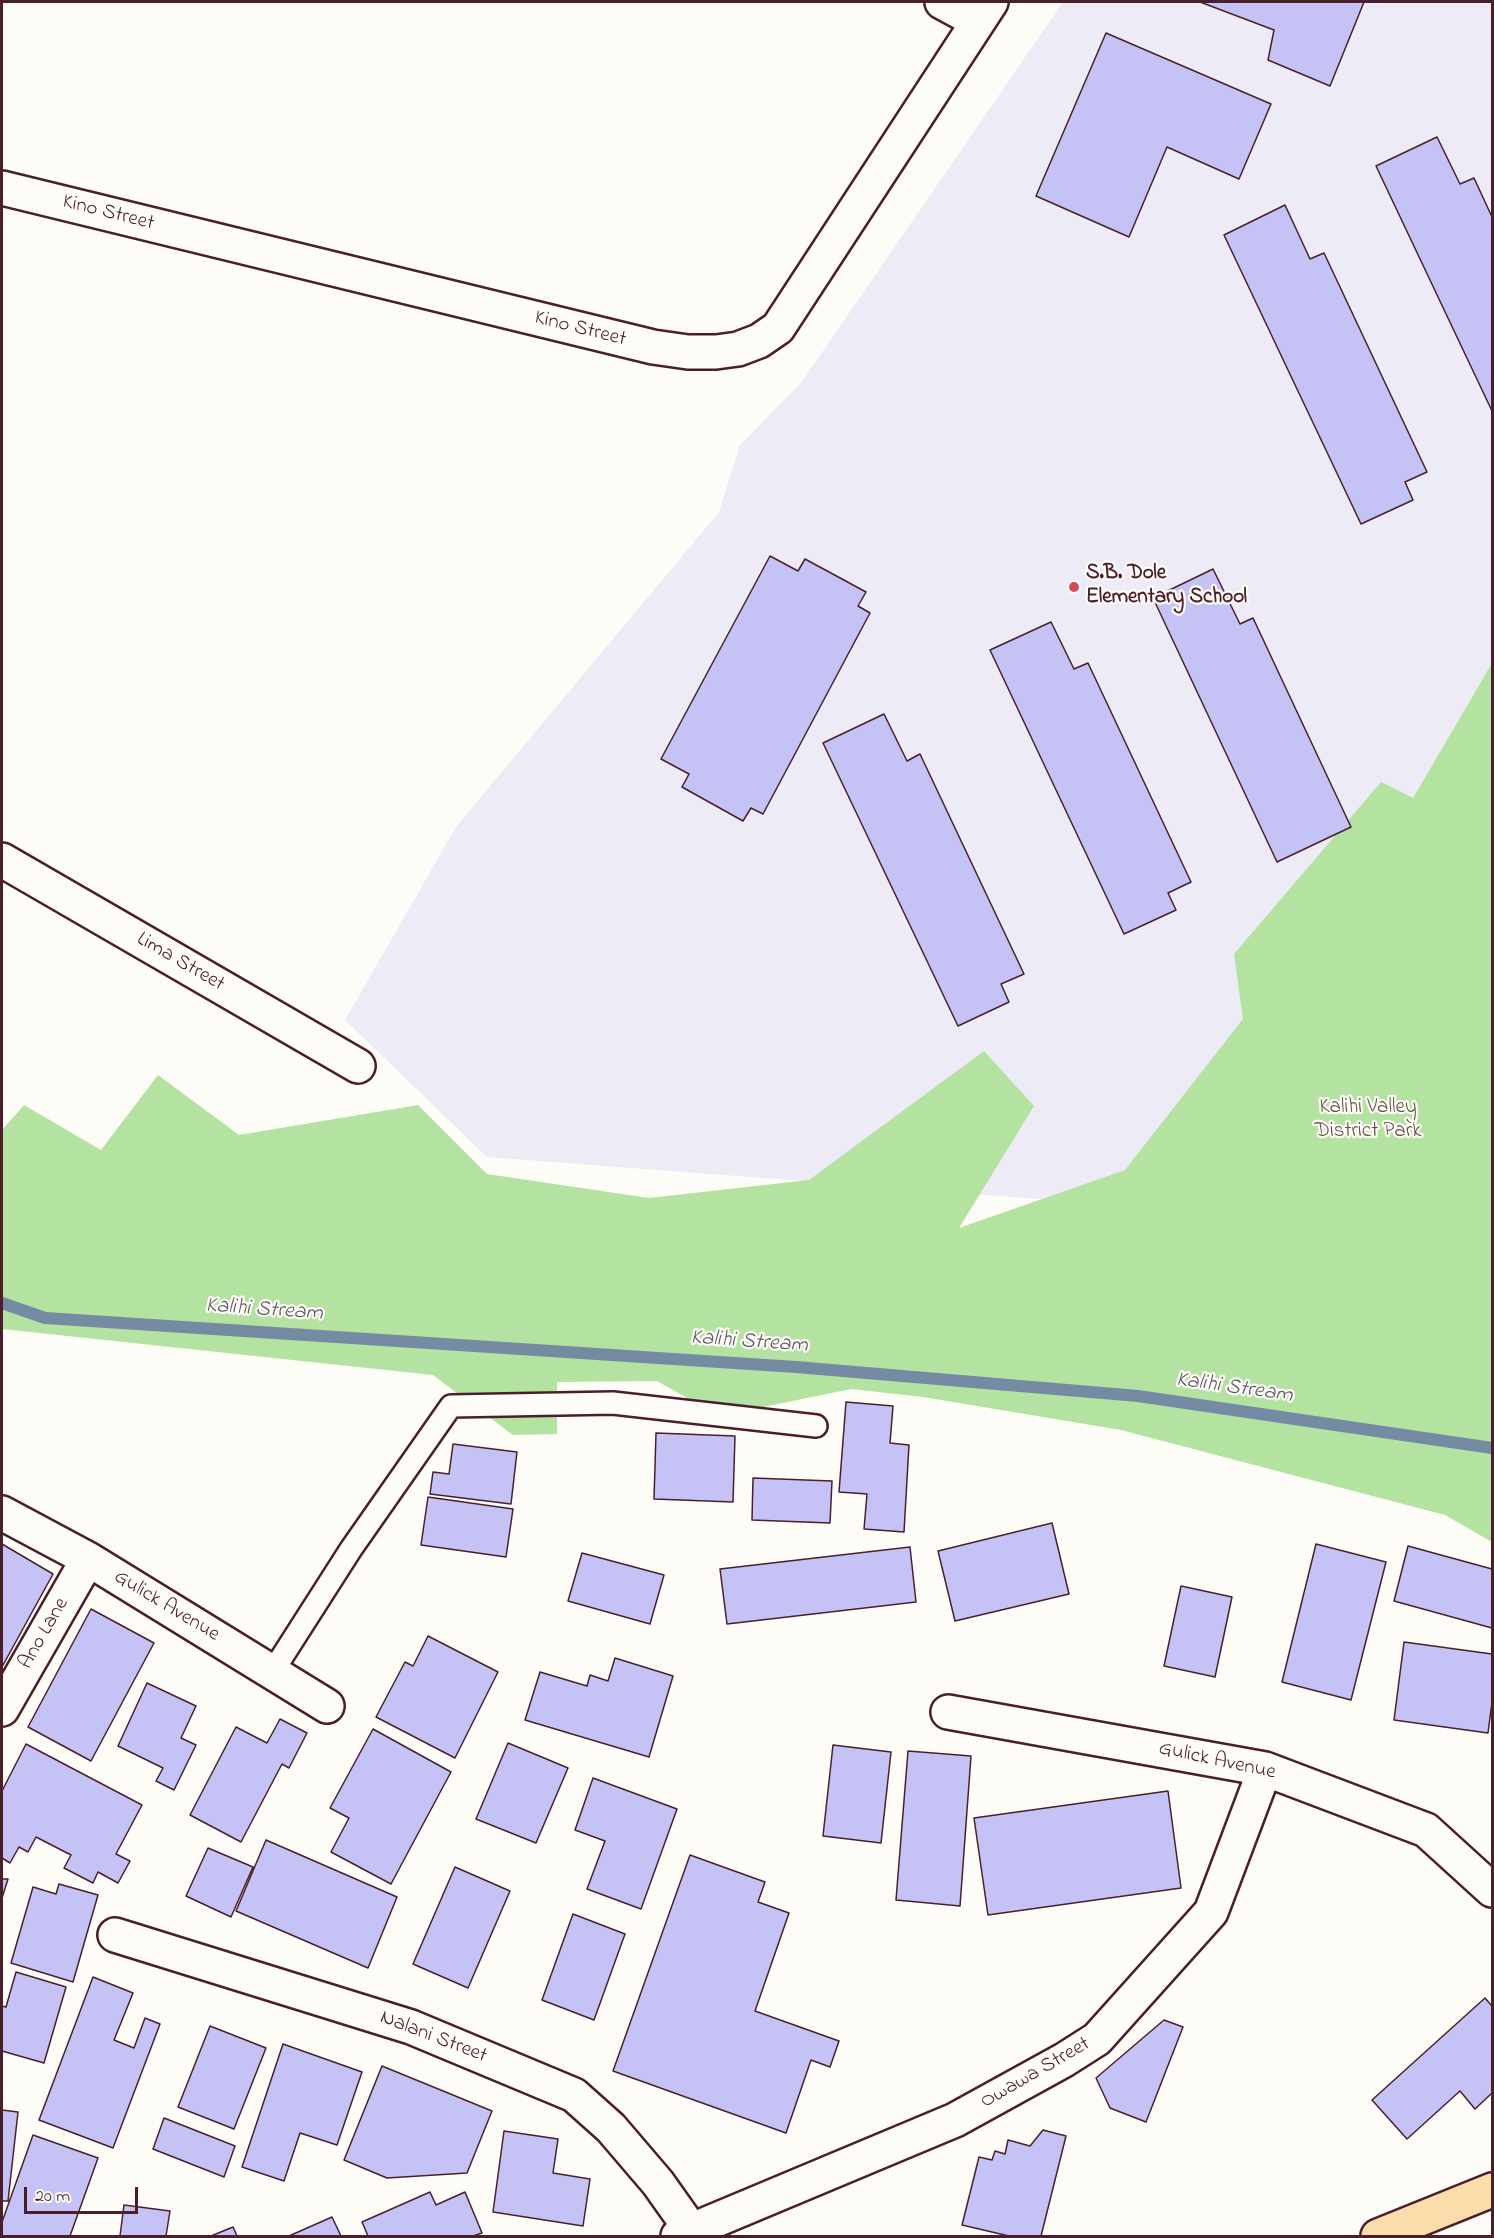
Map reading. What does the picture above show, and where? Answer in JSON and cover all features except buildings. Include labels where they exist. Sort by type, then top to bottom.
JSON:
[{"type":"highway","points":[[1378,2236],[1492,2190]]},
{"type":"street","points":[[942,2],[984,11]]},
{"type":"street","name":"Kino Street","points":[[2,188],[653,347],[688,352],[738,349],[759,341],[778,328],[984,11]]},
{"type":"street","name":"Lima Street","points":[[2,860],[358,1066]]},
{"type":"street","name":"Gulick Avenue","points":[[2,1513],[88,1559],[327,1706]]},
{"type":"street","name":"Ano Lane","points":[[2,1709],[88,1559]]},
{"type":"street","name":"Gulick Avenue","points":[[948,1712],[1265,1769],[1426,1830],[1492,1890]]},
{"type":"street","name":"Owawa Street","points":[[685,2234],[955,2120],[1064,2060],[1097,2039],[1210,1912],[1265,1769]]},
{"type":"street","name":"Nalani Street","points":[[115,1935],[411,2027],[574,2095],[611,2128],[658,2183],[685,2234]]},
{"type":"lane","points":[[273,1671],[351,1549],[451,1406],[613,1403],[816,1426]]},
{"type":"shaded area","name":"S.B. Dole Elementary School","points":[[1063,2],[1492,2],[1492,663],[1171,1209],[487,1157],[345,1020],[456,827],[719,512],[740,445],[801,383]]},
{"type":"green space","name":"Kalihi Valley District Park","points":[[1492,663],[1492,1542],[1445,1515],[1121,1430],[923,1397],[851,1389],[719,1416],[657,1381],[557,1382],[557,1434],[513,1435],[433,1375],[2,1329],[2,1130],[24,1105],[101,1150],[158,1075],[239,1135],[418,1105],[487,1174],[649,1198],[809,1180],[984,1051],[1034,1106],[959,1228],[1125,1170],[1243,1019],[1234,954],[1381,782],[1413,798]]},
{"type":"waterway","name":"Kalihi Stream","points":[[2,1303],[45,1318],[796,1367],[1138,1396],[1492,1448]]},
{"type":"place","name":"S.B. Dole Elementary School","points":[[1074,587]]}]
